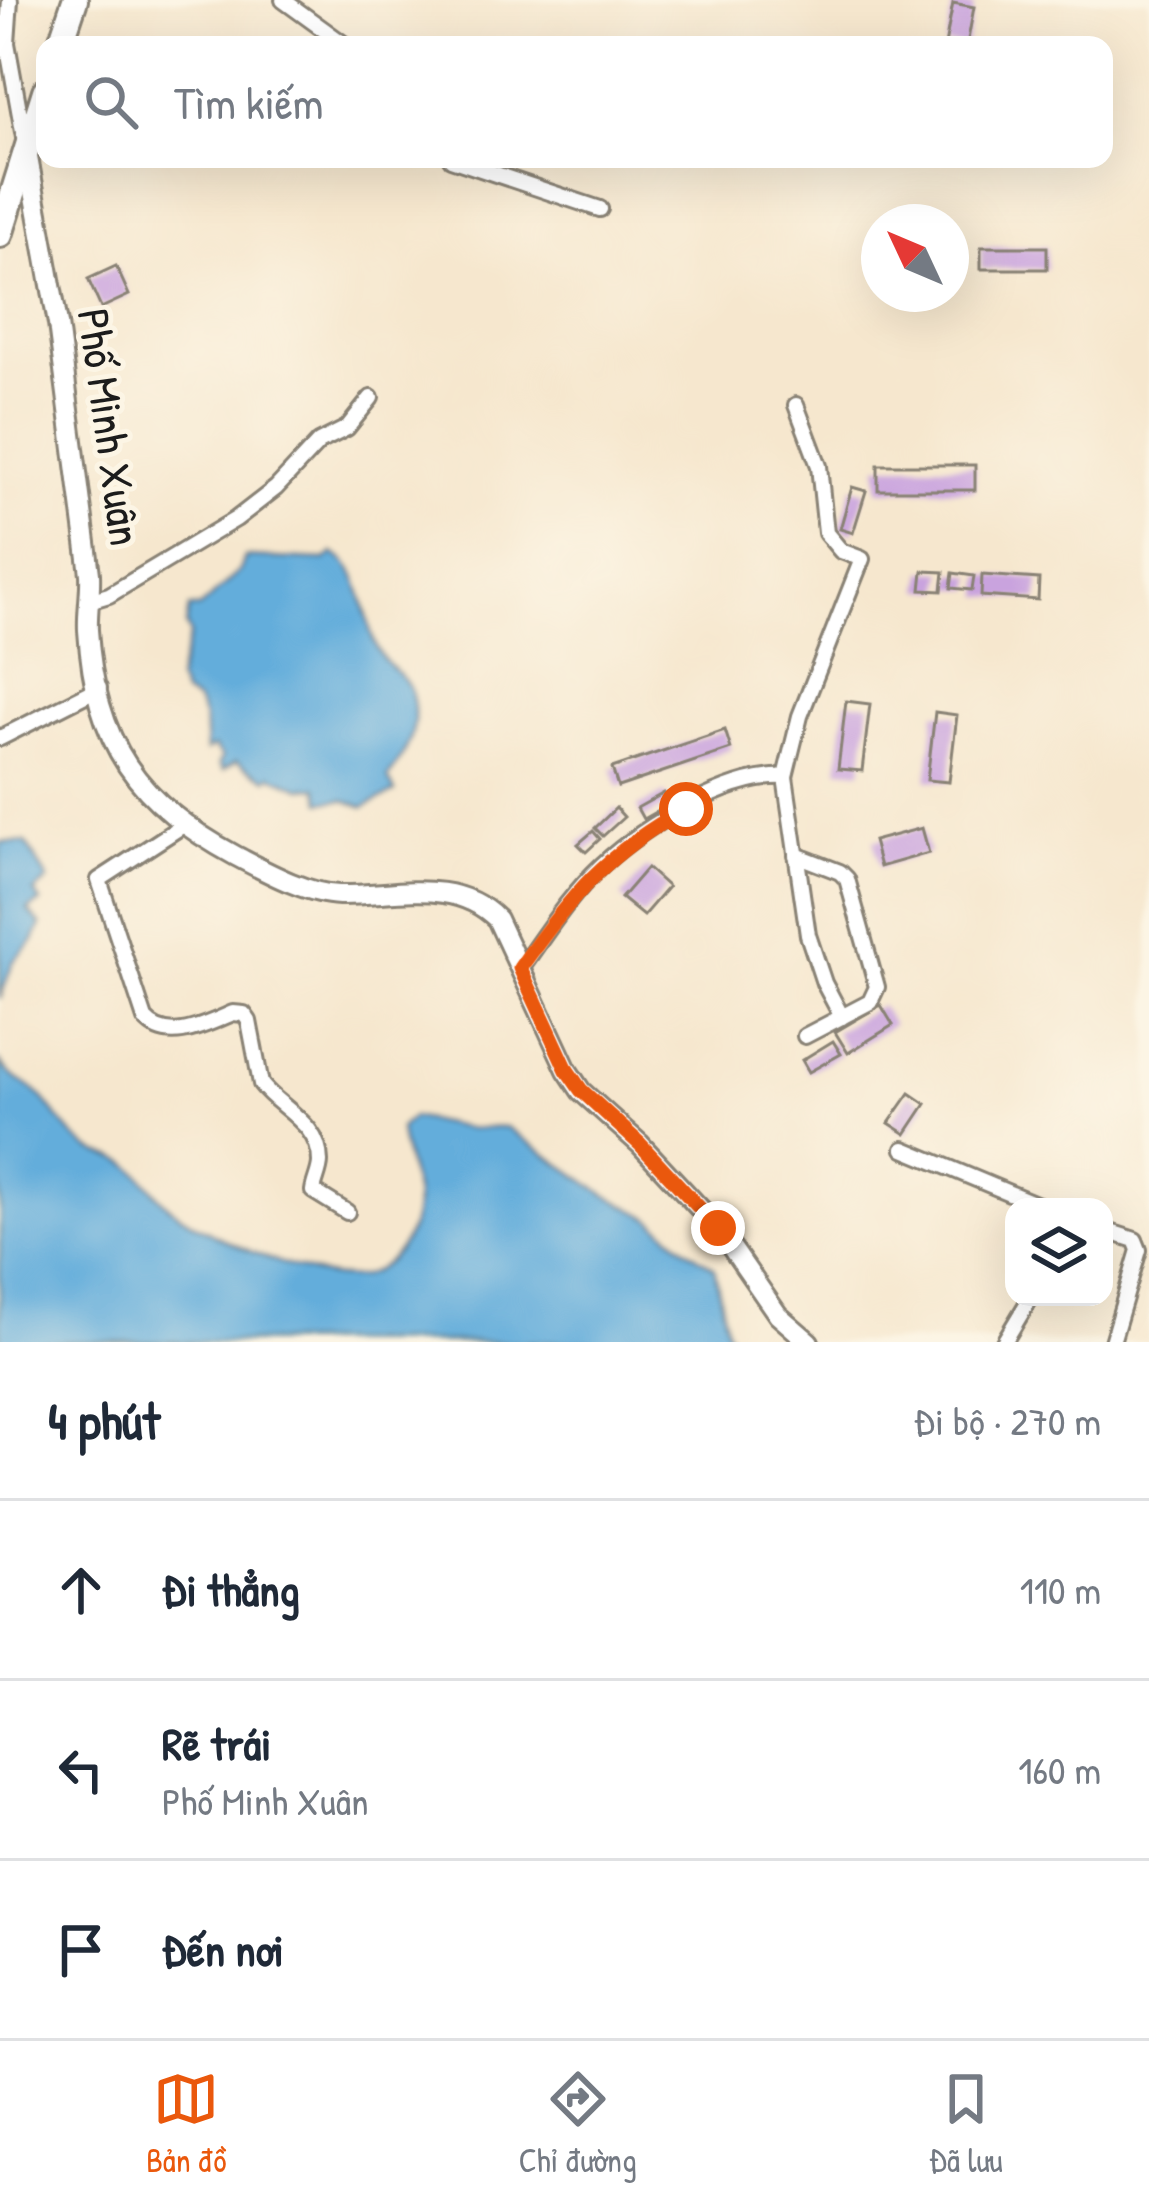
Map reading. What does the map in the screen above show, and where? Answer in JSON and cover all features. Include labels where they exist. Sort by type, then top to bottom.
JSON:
[{"type":"highway","points":[[64,36],[76,0]]},
{"type":"highway","points":[[0,235],[36,118]]},
{"type":"street","points":[[10,0],[8,43],[26,148]]},
{"type":"street","points":[[283,0],[333,36]]},
{"type":"street","name":"Phố Minh Xuân","points":[[26,148],[58,324],[90,574],[88,635],[105,719],[130,774],[148,796],[185,824],[249,863],[321,893],[437,890],[472,899],[497,919],[567,1070],[581,1090],[640,1144],[718,1228],[778,1315],[809,1342]]},
{"type":"street","points":[[478,168],[600,209]]},
{"type":"street","points":[[89,601],[110,595],[236,520],[276,488],[308,452],[347,428],[371,398]]},
{"type":"street","points":[[796,405],[819,466],[826,533],[841,551],[862,560],[800,716],[785,777],[808,935],[824,983],[842,1017]]},
{"type":"street","points":[[0,738],[99,688]]},
{"type":"street","points":[[520,968],[604,863],[659,824],[712,795],[754,778],[785,777]]},
{"type":"street","points":[[185,824],[99,880],[145,1019],[155,1030],[168,1034],[233,1013],[244,1014],[250,1021],[261,1084],[294,1111],[319,1156],[313,1191],[347,1212]]},
{"type":"street","points":[[796,855],[841,872],[847,879],[877,987],[870,1002],[805,1036]]},
{"type":"street","points":[[904,1149],[1021,1198]]},
{"type":"street","points":[[1112,1342],[1139,1250],[1135,1240],[1113,1233]]},
{"type":"street","points":[[1004,1342],[1026,1306]]},
{"type":"water","points":[[333,553],[353,572],[374,642],[408,685],[413,700],[412,732],[388,778],[395,792],[364,807],[344,800],[322,802],[318,787],[301,788],[271,775],[267,779],[236,761],[223,770],[222,757],[214,747],[206,751],[204,719],[197,702],[183,694],[177,680],[190,634],[186,626],[189,608],[199,608],[240,571],[245,557],[326,560]]},
{"type":"water","points":[[0,842],[26,843],[48,880],[34,892],[41,902],[28,910],[41,925],[34,941],[13,962],[0,999]]},
{"type":"water","points":[[0,1062],[36,1092],[77,1139],[127,1163],[166,1204],[189,1220],[268,1258],[326,1275],[369,1274],[404,1241],[415,1201],[400,1128],[412,1117],[470,1129],[506,1127],[606,1195],[652,1219],[714,1267],[727,1331],[736,1342],[0,1342]]},
{"type":"building","points":[[953,3],[974,7],[969,36],[947,36]]},
{"type":"building","points":[[981,247],[1047,247],[1047,269],[981,269]]},
{"type":"building","points":[[116,266],[129,295],[101,308],[88,279]]},
{"type":"building","points":[[878,465],[975,465],[975,490],[878,490]]},
{"type":"building","points":[[852,487],[866,491],[853,533],[840,529]]},
{"type":"building","points":[[923,571],[944,572],[942,591],[921,590]]},
{"type":"building","points":[[953,573],[974,576],[972,590],[951,588]]},
{"type":"building","points":[[982,575],[1039,579],[1038,600],[981,596]]},
{"type":"building","points":[[846,701],[870,704],[862,771],[838,769]]},
{"type":"building","points":[[935,712],[957,715],[949,782],[927,780]]},
{"type":"building","points":[[725,730],[731,749],[618,787],[612,768]]},
{"type":"building","points":[[664,793],[671,803],[643,819],[637,808]]},
{"type":"building","points":[[616,808],[624,817],[603,836],[595,828]]},
{"type":"building","points":[[922,828],[929,853],[880,867],[873,841]]},
{"type":"building","points":[[593,831],[600,839],[586,852],[578,844]]},
{"type":"building","points":[[647,868],[668,887],[643,916],[621,898]]},
{"type":"building","points":[[881,1005],[893,1025],[848,1053],[835,1032]]},
{"type":"building","points":[[833,1041],[841,1054],[809,1072],[802,1060]]},
{"type":"building","points":[[910,1093],[926,1104],[906,1134],[889,1123]]},
{"type":"route","points":[[686,809],[604,863],[520,968],[581,1090],[640,1144],[718,1228]]}]
